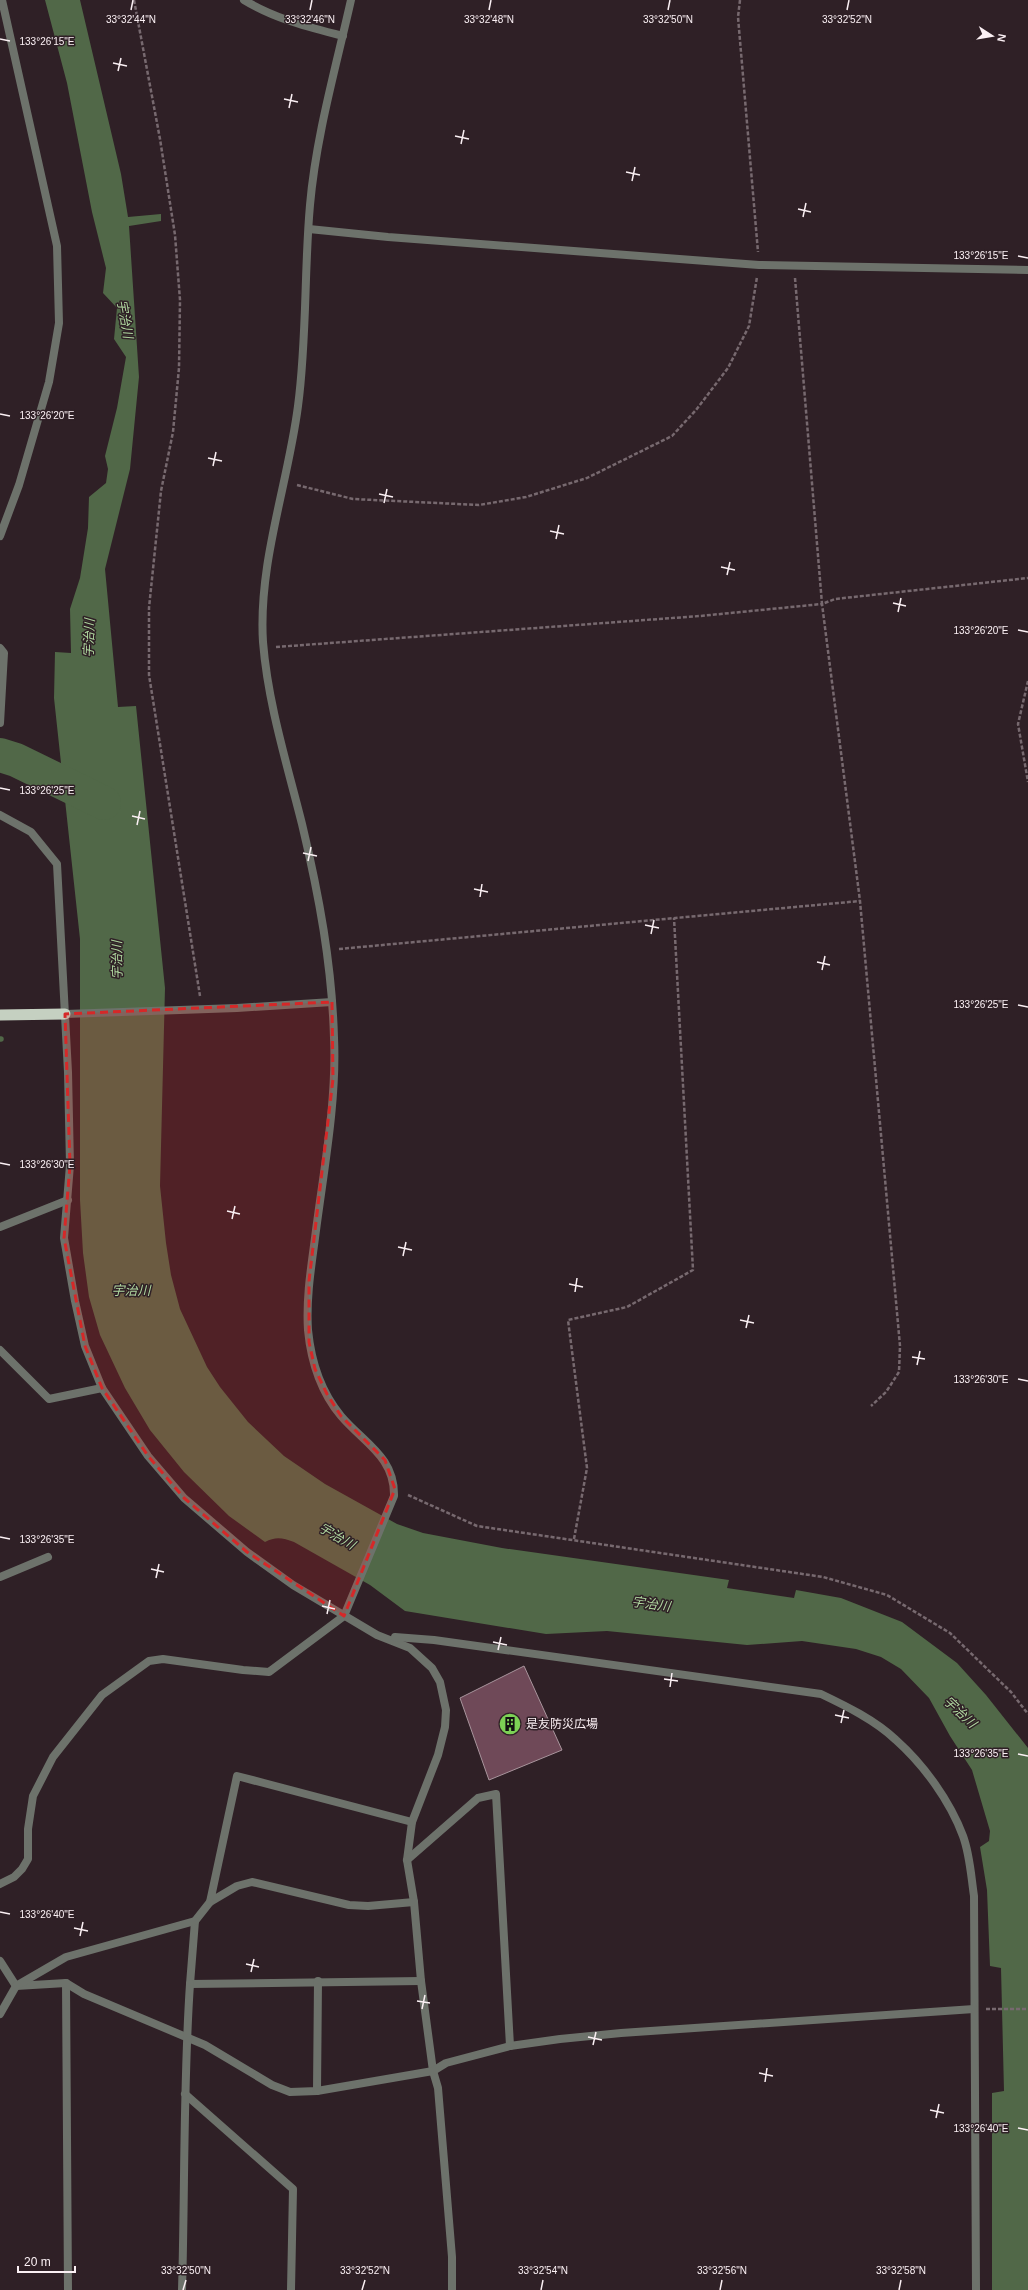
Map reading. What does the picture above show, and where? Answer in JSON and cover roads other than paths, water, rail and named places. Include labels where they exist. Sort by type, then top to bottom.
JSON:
[{"type":"highway","points":[[0,1015],[65,1014]]},
{"type":"street","points":[[0,536],[19,485],[49,382],[59,323],[57,246],[2,0]]},
{"type":"street","points":[[244,0],[261,10],[283,19],[343,36]]},
{"type":"street","points":[[0,1884],[14,1877],[22,1869],[28,1859],[28,1829],[33,1796],[53,1757],[102,1695],[149,1661],[163,1659],[269,1672],[344,1616],[394,1493],[385,1460],[341,1416],[327,1394],[315,1369],[309,1342],[309,1281],[329,1124],[335,1043],[327,950],[320,904],[277,726],[264,648],[263,602],[266,579],[298,410],[311,197],[321,135],[351,0]]},
{"type":"street","points":[[309,229],[388,237],[759,265],[1028,270]]},
{"type":"street","points":[[0,648],[4,653],[0,723]]},
{"type":"street","points":[[0,815],[31,832],[57,864],[69,1114],[68,1200],[64,1238],[73,1294],[85,1346],[102,1388],[148,1456],[184,1498],[246,1552],[293,1586],[344,1616],[376,1634],[410,1648],[432,1668],[440,1682],[446,1710],[445,1727],[438,1755],[412,1822],[407,1860],[414,1902],[421,1981],[433,2071],[438,2088],[452,2257],[452,2290]]},
{"type":"street","points":[[65,1014],[332,1002]]},
{"type":"street","points":[[0,1227],[68,1200]]},
{"type":"street","points":[[0,1350],[3,1359],[50,1399],[102,1388]]},
{"type":"street","points":[[0,1577],[48,1557]]},
{"type":"street","points":[[376,1634],[410,1640],[450,1643],[820,1694],[848,1708],[895,1739],[925,1772],[950,1808],[963,1837],[974,1896],[978,2009],[976,2290]]},
{"type":"street","points":[[210,1902],[237,1776],[412,1822]]},
{"type":"street","points":[[407,1860],[478,1798],[496,1794],[510,2046]]},
{"type":"street","points":[[182,2290],[185,2190],[186,2037],[195,1921],[210,1902],[238,1886],[252,1882],[349,1905],[368,1906],[414,1902]]},
{"type":"street","points":[[0,2014],[16,1986],[66,1957],[195,1921]]},
{"type":"street","points":[[0,1961],[16,1986]]},
{"type":"street","points":[[190,1984],[318,1981],[421,1981]]},
{"type":"street","points":[[317,2091],[318,1981]]},
{"type":"street","points":[[16,1986],[66,1983],[84,1994],[205,2045],[272,2085],[290,2092],[317,2091],[433,2071],[446,2063],[510,2046],[621,2033],[978,2009]]},
{"type":"street","points":[[66,1983],[68,2290]]},
{"type":"street","points":[[185,2094],[293,2189],[291,2290]]},
{"type":"water","name":"宇治川","points":[[45,0],[80,0],[121,174],[128,217],[161,214],[161,221],[129,226],[139,377],[130,469],[105,569],[118,707],[136,706],[165,988],[160,1186],[171,1275],[180,1309],[207,1367],[220,1387],[248,1422],[284,1456],[325,1484],[397,1524],[423,1533],[502,1548],[729,1580],[727,1588],[794,1598],[796,1590],[841,1598],[902,1622],[957,1663],[986,1695],[1028,1748],[1028,2290],[992,2290],[992,2093],[1004,2091],[1001,1968],[990,1966],[987,1890],[980,1847],[989,1841],[990,1831],[972,1770],[950,1736],[929,1698],[901,1669],[881,1657],[856,1649],[802,1641],[747,1645],[607,1631],[546,1634],[405,1611],[370,1585],[294,1542],[280,1538],[265,1542],[229,1516],[184,1472],[150,1430],[125,1388],[100,1335],[89,1297],[83,1253],[80,1200],[80,939],[54,698],[55,652],[71,653],[70,609],[80,578],[88,528],[89,497],[106,483],[108,469],[105,456],[117,408],[126,357],[114,339],[117,308],[103,293],[106,268],[92,212],[67,83]]},
{"type":"waterway","points":[[0,755],[16,760],[104,803]]},
{"type":"place","name":"是友防災広場","points":[[510,1724]]}]
